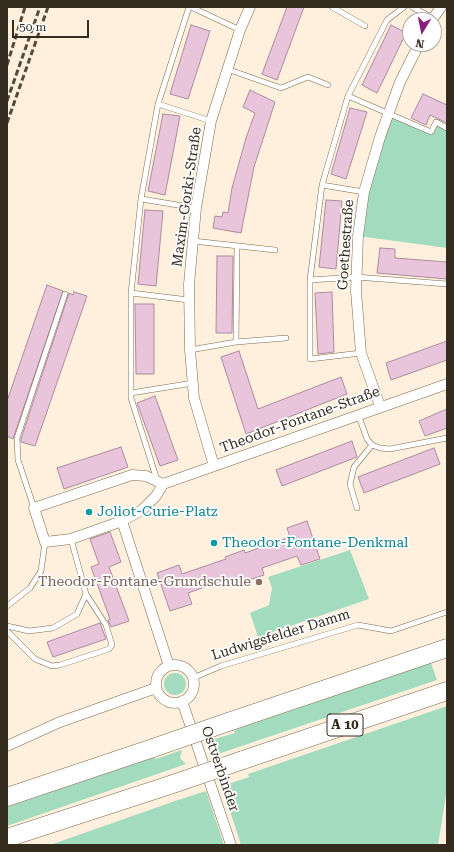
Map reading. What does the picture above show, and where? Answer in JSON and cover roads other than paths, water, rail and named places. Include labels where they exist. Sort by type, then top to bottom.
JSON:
[{"type":"highway","points":[[7,797],[447,648]]},
{"type":"highway","name":"A 10","points":[[7,838],[170,785],[447,691]]},
{"type":"street","name":"Maxim-Gorki-Straße","points":[[214,466],[194,398],[192,383],[189,300],[193,241],[196,208],[212,121],[240,30],[250,7]]},
{"type":"street","name":"Goethestraße","points":[[380,406],[361,353],[356,277],[358,236],[364,192],[400,82],[415,52]]},
{"type":"street","name":"Theodor-Fontane-Straße","points":[[160,482],[214,466],[380,406],[447,384]]},
{"type":"street","points":[[132,475],[146,476],[160,482],[147,506],[135,515],[71,539],[45,542],[34,508],[132,475]]},
{"type":"street","points":[[122,521],[169,666]]},
{"type":"street","points":[[169,666],[184,667],[190,672],[193,678],[193,690],[189,696],[182,701],[172,702],[166,700],[159,694],[156,688],[156,679],[159,673],[169,666]]},
{"type":"street","points":[[7,746],[26,736],[60,722],[156,688]]},
{"type":"street","name":"Ostverbinder","points":[[182,701],[231,845]]},
{"type":"lane","points":[[160,482],[131,398],[131,293],[141,200],[158,104],[190,7],[240,30]]},
{"type":"lane","points":[[332,7],[365,26]]},
{"type":"lane","points":[[361,353],[310,359],[310,280],[322,185],[348,96],[387,20],[404,7]]},
{"type":"lane","points":[[412,7],[421,12]]},
{"type":"lane","points":[[227,69],[281,88],[308,77],[328,85]]},
{"type":"lane","points":[[348,96],[431,132],[436,122],[447,128]]},
{"type":"lane","points":[[158,104],[212,121]]},
{"type":"lane","points":[[322,185],[364,192]]},
{"type":"lane","points":[[141,200],[196,208]]},
{"type":"lane","points":[[193,241],[275,250]]},
{"type":"lane","points":[[236,342],[237,246]]},
{"type":"lane","points":[[310,280],[356,277],[447,284]]},
{"type":"lane","points":[[131,293],[189,300]]},
{"type":"lane","points":[[34,508],[18,460],[17,438],[65,294]]},
{"type":"lane","points":[[190,350],[236,342],[286,338]]},
{"type":"lane","points":[[131,393],[192,383]]},
{"type":"lane","points":[[358,414],[367,439],[372,446],[390,449],[447,438]]},
{"type":"lane","points":[[357,508],[350,484],[354,467],[372,446]]},
{"type":"lane","points":[[7,632],[35,659],[52,666],[60,665],[108,649],[112,643],[106,625],[86,594],[71,539]]},
{"type":"lane","points":[[7,606],[30,588],[41,572],[45,542]]},
{"type":"lane","points":[[7,626],[29,631],[54,628],[77,614],[86,594]]},
{"type":"lane","name":"Ludwigsfelder Damm","points":[[193,678],[221,666],[358,625],[391,631],[447,612]]},
{"type":"railway","points":[[7,65],[25,7]]},
{"type":"railway","points":[[7,101],[40,7]]},
{"type":"railway","points":[[7,123],[48,7]]},
{"type":"place","name":"Joliot-Curie-Platz","points":[[89,512]]},
{"type":"place","name":"Theodor-Fontane-Denkmal","points":[[214,543]]},
{"type":"place","name":"Theodor-Fontane-Grundschule","points":[[259,582]]}]
